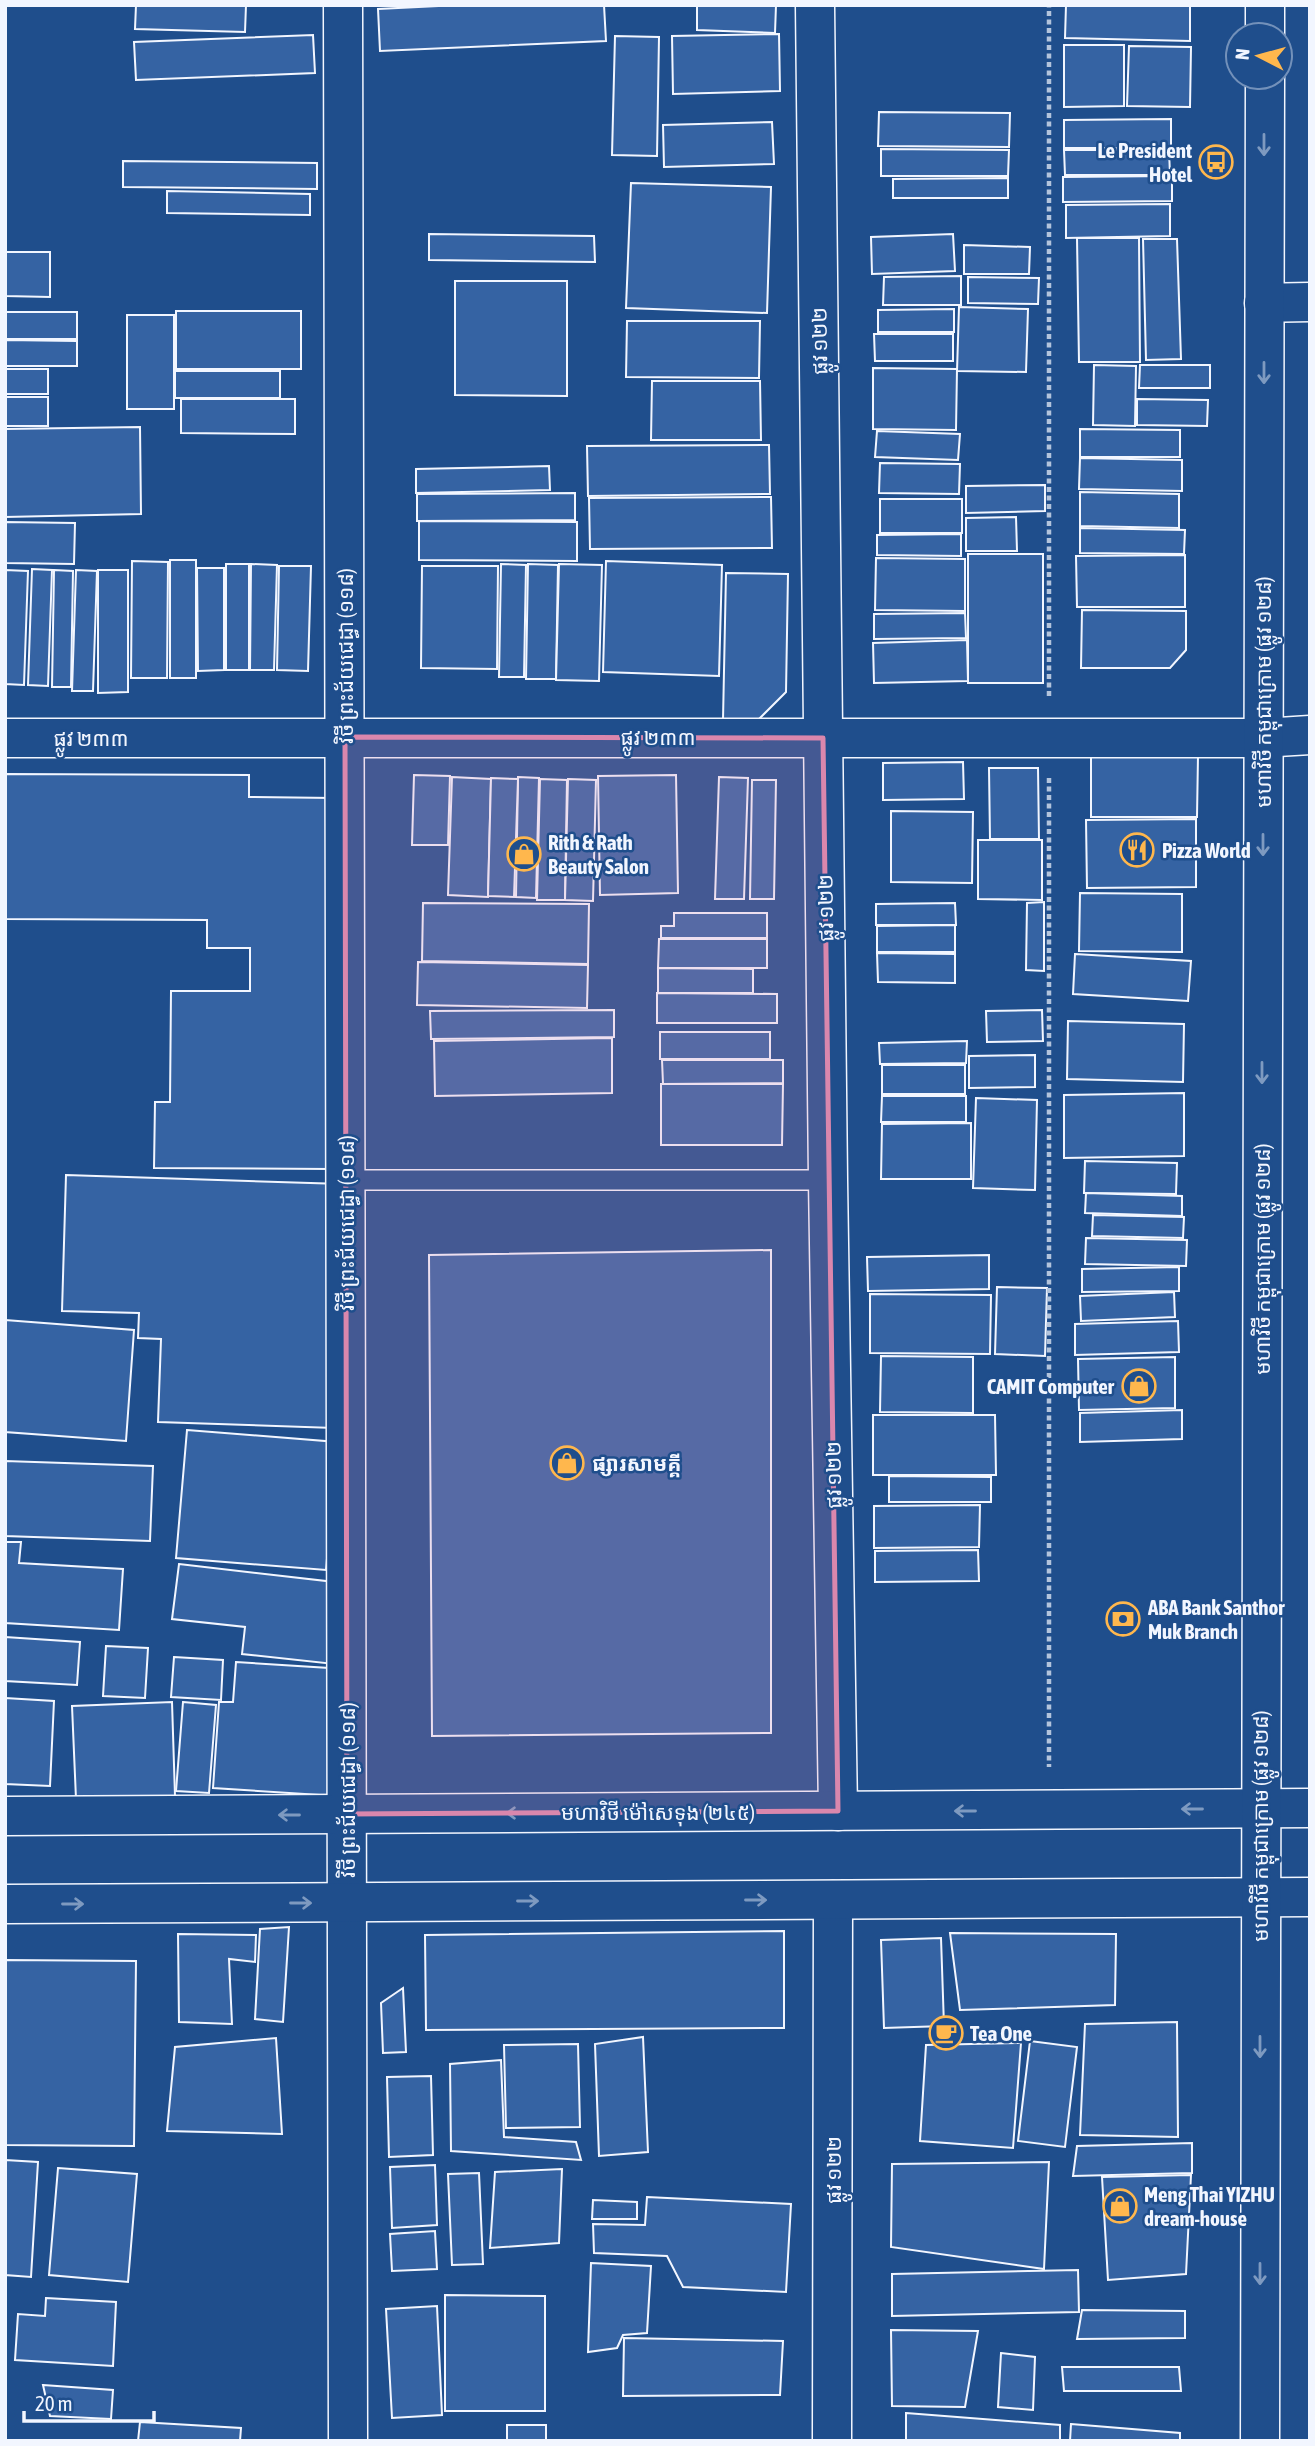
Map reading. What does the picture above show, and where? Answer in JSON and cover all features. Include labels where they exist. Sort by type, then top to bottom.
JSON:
[{"type":"street","name":"វិថី ព្រះជ័យជេដ្ធា (១១៨)","points":[[343,5],[348,2441]]},
{"type":"street","name":"ផ្លូវ ១២២","points":[[815,5],[838,1811]]},
{"type":"street","name":"មហាវិថី កម្ពុជាក្រោម (ផ្លូវ ១២៨)","points":[[1260,2441],[1265,91]]},
{"type":"street","points":[[1264,303],[1310,302]]},
{"type":"street","name":"ផ្លូវ ២៣៣","points":[[5,738],[1310,736]]},
{"type":"street","name":"មហាវិថី ម៉ៅសេទុង (២៤៥)","points":[[5,1816],[1310,1808]]},
{"type":"street","points":[[5,1904],[1310,1897]]},
{"type":"street","name":"ផ្លូវ ១២២","points":[[832,2441],[833,1900]]},
{"type":"lane","points":[[346,1180],[828,1180]]},
{"type":"path","points":[[1049,5],[1049,1810]]},
{"type":"highlighted area","points":[[345,737],[823,738],[838,1811],[347,1814]]},
{"type":"building","points":[[136,5],[246,5],[245,32],[135,29]]},
{"type":"building","points":[[459,5],[604,5],[606,41],[380,51],[378,9]]},
{"type":"building","points":[[697,5],[776,5],[775,33],[697,30]]},
{"type":"building","points":[[1066,5],[1190,5],[1190,41],[1065,38]]},
{"type":"building","points":[[779,34],[780,91],[673,94],[672,36]]},
{"type":"building","points":[[313,35],[315,73],[136,80],[134,42]]},
{"type":"building","points":[[615,36],[659,37],[657,156],[612,155]]},
{"type":"building","points":[[1064,45],[1124,45],[1124,106],[1064,107]]},
{"type":"building","points":[[1129,46],[1191,47],[1190,107],[1127,106]]},
{"type":"building","points":[[879,112],[1010,113],[1009,147],[878,146]]},
{"type":"building","points":[[1171,119],[1171,148],[1064,148],[1064,120]]},
{"type":"building","points":[[772,122],[774,164],[664,167],[663,125]]},
{"type":"building","points":[[881,149],[1009,150],[1008,176],[881,176]]},
{"type":"building","points":[[1064,150],[1169,150],[1170,175],[1065,175]]},
{"type":"building","points":[[123,161],[317,163],[317,189],[123,187]]},
{"type":"building","points":[[1172,176],[1172,201],[1063,202],[1063,177]]},
{"type":"building","points":[[1008,178],[1008,198],[893,198],[893,179]]},
{"type":"building","points":[[631,183],[771,187],[767,313],[626,308]]},
{"type":"building","points":[[167,191],[310,194],[310,215],[167,213]]},
{"type":"building","points":[[1170,204],[1170,236],[1066,238],[1066,205]]},
{"type":"building","points":[[429,234],[594,236],[595,262],[429,260]]},
{"type":"building","points":[[953,234],[955,271],[872,274],[871,237]]},
{"type":"building","points":[[1077,238],[1139,238],[1140,362],[1079,362]]},
{"type":"building","points":[[1143,239],[1177,239],[1181,359],[1146,360]]},
{"type":"building","points":[[964,245],[1030,247],[1029,274],[964,274]]},
{"type":"building","points":[[5,252],[50,252],[50,297],[5,296]]},
{"type":"building","points":[[961,276],[961,305],[883,305],[884,277]]},
{"type":"building","points":[[968,277],[1039,278],[1038,304],[968,303]]},
{"type":"building","points":[[455,281],[567,281],[567,396],[455,395]]},
{"type":"building","points":[[959,307],[1028,309],[1026,372],[957,371]]},
{"type":"building","points":[[954,309],[954,332],[878,332],[878,310]]},
{"type":"building","points":[[176,311],[301,311],[301,369],[176,369]]},
{"type":"building","points":[[5,312],[77,312],[77,339],[5,339]]},
{"type":"building","points":[[127,315],[174,315],[174,409],[127,409]]},
{"type":"building","points":[[627,321],[760,321],[759,378],[626,377]]},
{"type":"building","points":[[874,334],[953,334],[953,361],[875,361]]},
{"type":"building","points":[[5,340],[77,341],[77,366],[5,366]]},
{"type":"building","points":[[1094,365],[1136,366],[1135,426],[1093,425]]},
{"type":"building","points":[[1140,365],[1210,365],[1210,388],[1139,388]]},
{"type":"building","points":[[873,368],[957,369],[956,430],[873,429]]},
{"type":"building","points":[[5,369],[48,369],[48,394],[5,394]]},
{"type":"building","points":[[175,371],[280,371],[280,398],[175,398]]},
{"type":"building","points":[[652,381],[760,381],[761,440],[651,440]]},
{"type":"building","points":[[5,397],[48,397],[48,426],[5,426]]},
{"type":"building","points":[[181,399],[295,399],[295,434],[181,433]]},
{"type":"building","points":[[1137,399],[1208,400],[1207,426],[1137,425]]},
{"type":"building","points":[[140,427],[141,514],[5,517],[5,429]]},
{"type":"building","points":[[1080,429],[1180,430],[1180,457],[1080,457]]},
{"type":"building","points":[[877,431],[960,434],[958,460],[875,457]]},
{"type":"building","points":[[769,445],[770,494],[588,496],[587,446]]},
{"type":"building","points":[[1080,458],[1182,460],[1182,491],[1079,489]]},
{"type":"building","points":[[880,463],[960,464],[959,494],[879,493]]},
{"type":"building","points":[[549,466],[550,490],[416,493],[416,469]]},
{"type":"building","points":[[1045,485],[1045,511],[966,513],[966,486]]},
{"type":"building","points":[[1080,492],[1179,494],[1179,528],[1080,526]]},
{"type":"building","points":[[575,493],[575,520],[417,521],[417,494]]},
{"type":"building","points":[[771,497],[772,548],[590,549],[589,498]]},
{"type":"building","points":[[880,499],[962,499],[962,533],[880,533]]},
{"type":"building","points":[[1016,517],[1017,551],[966,551],[966,518]]},
{"type":"building","points":[[419,521],[577,522],[577,561],[419,560]]},
{"type":"building","points":[[5,522],[75,523],[74,564],[5,563]]},
{"type":"building","points":[[1080,528],[1185,530],[1184,554],[1080,553]]},
{"type":"building","points":[[961,534],[961,556],[877,555],[877,535]]},
{"type":"building","points":[[968,554],[1043,554],[1043,683],[968,683]]},
{"type":"building","points":[[1185,555],[1185,607],[1077,607],[1076,556]]},
{"type":"building","points":[[876,558],[965,559],[965,611],[875,610]]},
{"type":"building","points":[[170,560],[196,560],[196,678],[170,678]]},
{"type":"building","points":[[132,561],[168,562],[167,678],[131,678]]},
{"type":"building","points":[[606,561],[722,565],[719,676],[603,672]]},
{"type":"building","points":[[226,564],[249,564],[249,670],[226,670]]},
{"type":"building","points":[[251,564],[277,565],[274,670],[250,670]]},
{"type":"building","points":[[501,564],[526,565],[524,677],[499,677]]},
{"type":"building","points":[[528,564],[558,565],[556,679],[526,679]]},
{"type":"building","points":[[559,564],[602,565],[599,681],[556,680]]},
{"type":"building","points":[[279,566],[311,566],[308,671],[277,670]]},
{"type":"building","points":[[422,566],[498,566],[497,669],[421,668]]},
{"type":"building","points":[[197,568],[224,568],[224,670],[198,671]]},
{"type":"building","points":[[32,569],[52,570],[48,686],[28,685]]},
{"type":"building","points":[[5,570],[28,571],[24,685],[5,684]]},
{"type":"building","points":[[54,570],[73,571],[71,687],[52,687]]},
{"type":"building","points":[[76,570],[97,571],[93,691],[72,691]]},
{"type":"building","points":[[98,570],[128,570],[128,692],[98,693]]},
{"type":"building","points":[[726,573],[788,574],[786,692],[757,721],[723,720]]},
{"type":"building","points":[[1082,610],[1186,611],[1186,650],[1170,668],[1081,668]]},
{"type":"building","points":[[965,613],[966,638],[874,639],[874,614]]},
{"type":"building","points":[[967,640],[968,681],[874,683],[873,643]]},
{"type":"building","points":[[1091,755],[1198,756],[1197,817],[1091,817]]},
{"type":"building","points":[[963,762],[964,799],[883,800],[883,763]]},
{"type":"building","points":[[989,768],[1038,768],[1039,839],[990,839]]},
{"type":"building","points":[[5,774],[249,775],[249,797],[333,798],[331,1169],[154,1168],[155,1102],[170,1102],[171,991],[250,991],[250,948],[207,948],[207,920],[5,919]]},
{"type":"building","points":[[414,775],[450,776],[448,845],[412,845]]},
{"type":"building","points":[[676,775],[678,893],[600,895],[598,776]]},
{"type":"building","points":[[452,777],[491,779],[488,897],[448,895]]},
{"type":"building","points":[[518,777],[539,778],[536,898],[516,897]]},
{"type":"building","points":[[719,777],[748,778],[744,899],[715,899]]},
{"type":"building","points":[[491,778],[518,779],[514,897],[488,896]]},
{"type":"building","points":[[540,779],[567,780],[565,900],[537,900]]},
{"type":"building","points":[[568,779],[596,780],[593,901],[565,900]]},
{"type":"building","points":[[752,780],[776,780],[774,899],[750,899]]},
{"type":"building","points":[[891,811],[973,812],[972,883],[891,882]]},
{"type":"building","points":[[1196,819],[1196,887],[1087,888],[1086,820]]},
{"type":"building","points":[[978,840],[1042,840],[1042,900],[978,899]]},
{"type":"building","points":[[1080,893],[1182,894],[1182,952],[1079,951]]},
{"type":"building","points":[[1044,902],[1044,971],[1026,970],[1027,903]]},
{"type":"building","points":[[423,903],[589,904],[588,964],[422,961]]},
{"type":"building","points":[[955,903],[956,925],[876,925],[876,904]]},
{"type":"building","points":[[674,913],[767,913],[767,938],[661,938],[661,926],[674,926]]},
{"type":"building","points":[[955,925],[955,952],[877,952],[877,926]]},
{"type":"building","points":[[659,939],[767,939],[767,968],[658,968]]},
{"type":"building","points":[[877,953],[955,954],[955,983],[878,982]]},
{"type":"building","points":[[1075,954],[1191,961],[1188,1001],[1073,994]]},
{"type":"building","points":[[418,962],[588,965],[587,1008],[417,1005]]},
{"type":"building","points":[[658,968],[753,969],[753,993],[658,993]]},
{"type":"building","points":[[657,993],[777,994],[777,1023],[657,1023]]},
{"type":"building","points":[[614,1010],[614,1037],[431,1039],[430,1011]]},
{"type":"building","points":[[1042,1010],[1043,1041],[987,1042],[986,1011]]},
{"type":"building","points":[[1068,1021],[1184,1024],[1183,1082],[1067,1079]]},
{"type":"building","points":[[660,1032],[770,1032],[770,1059],[660,1059]]},
{"type":"building","points":[[612,1038],[612,1093],[435,1096],[434,1041]]},
{"type":"building","points":[[967,1041],[966,1063],[880,1064],[879,1043]]},
{"type":"building","points":[[1035,1055],[1035,1087],[969,1088],[969,1056]]},
{"type":"building","points":[[662,1060],[783,1060],[783,1083],[663,1084]]},
{"type":"building","points":[[882,1065],[965,1065],[965,1094],[882,1094]]},
{"type":"building","points":[[661,1084],[783,1084],[782,1145],[661,1145]]},
{"type":"building","points":[[1184,1093],[1184,1156],[1064,1158],[1064,1095]]},
{"type":"building","points":[[882,1096],[966,1096],[966,1122],[881,1122]]},
{"type":"building","points":[[976,1098],[1037,1100],[1035,1190],[973,1188]]},
{"type":"building","points":[[971,1123],[971,1179],[881,1179],[882,1124]]},
{"type":"building","points":[[1085,1161],[1177,1163],[1176,1194],[1084,1193]]},
{"type":"building","points":[[66,1175],[342,1184],[334,1428],[158,1422],[161,1339],[138,1338],[139,1313],[62,1311]]},
{"type":"building","points":[[1086,1193],[1182,1196],[1182,1216],[1085,1213]]},
{"type":"building","points":[[1093,1215],[1184,1217],[1183,1238],[1092,1236]]},
{"type":"building","points":[[1086,1238],[1187,1240],[1186,1266],[1085,1264]]},
{"type":"building","points":[[771,1250],[771,1733],[432,1736],[429,1255]]},
{"type":"building","points":[[989,1255],[989,1289],[868,1291],[867,1257]]},
{"type":"building","points":[[1179,1267],[1179,1291],[1082,1292],[1082,1269]]},
{"type":"building","points":[[997,1287],[1047,1288],[1045,1356],[995,1354]]},
{"type":"building","points":[[1174,1292],[1175,1317],[1081,1321],[1080,1296]]},
{"type":"building","points":[[870,1294],[991,1295],[990,1354],[870,1353]]},
{"type":"building","points":[[5,1320],[134,1330],[126,1441],[5,1432]]},
{"type":"building","points":[[1178,1321],[1179,1352],[1075,1355],[1075,1324]]},
{"type":"building","points":[[881,1356],[973,1357],[973,1413],[880,1412]]},
{"type":"building","points":[[1175,1357],[1175,1408],[1079,1410],[1078,1359]]},
{"type":"building","points":[[1182,1410],[1182,1439],[1080,1442],[1080,1413]]},
{"type":"building","points":[[873,1415],[995,1415],[996,1475],[873,1475]]},
{"type":"building","points":[[187,1430],[337,1442],[326,1570],[176,1558]]},
{"type":"building","points":[[5,1461],[153,1466],[150,1541],[5,1536]]},
{"type":"building","points":[[889,1476],[991,1477],[991,1502],[889,1502]]},
{"type":"building","points":[[980,1505],[979,1547],[874,1548],[874,1506]]},
{"type":"building","points":[[5,1542],[21,1542],[19,1563],[123,1569],[119,1630],[5,1623]]},
{"type":"building","points":[[978,1550],[979,1581],[875,1582],[875,1551]]},
{"type":"building","points":[[179,1564],[343,1583],[334,1664],[242,1654],[245,1627],[172,1619]]},
{"type":"building","points":[[5,1637],[80,1642],[77,1685],[5,1681]]},
{"type":"building","points":[[106,1646],[148,1648],[145,1698],[103,1696]]},
{"type":"building","points":[[174,1657],[223,1660],[221,1700],[171,1697]]},
{"type":"building","points":[[236,1662],[345,1669],[336,1796],[213,1788],[219,1702],[233,1702]]},
{"type":"building","points":[[5,1698],[54,1701],[50,1786],[5,1784]]},
{"type":"building","points":[[172,1702],[175,1796],[76,1799],[72,1706]]},
{"type":"building","points":[[183,1702],[216,1705],[209,1793],[176,1791]]},
{"type":"building","points":[[289,1927],[283,2022],[255,2019],[260,1929]]},
{"type":"building","points":[[784,1931],[784,2028],[426,2030],[425,1935]]},
{"type":"building","points":[[950,1933],[1116,1934],[1115,2005],[960,2010]]},
{"type":"building","points":[[178,1934],[256,1935],[255,1962],[229,1959],[232,2024],[179,2022]]},
{"type":"building","points":[[941,1938],[944,2026],[884,2028],[881,1940]]},
{"type":"building","points":[[5,1960],[136,1961],[134,2146],[5,2145]]},
{"type":"building","points":[[403,1988],[406,2052],[383,2053],[381,2003]]},
{"type":"building","points":[[1177,2022],[1178,2137],[1080,2135],[1085,2024]]},
{"type":"building","points":[[643,2037],[648,2152],[599,2156],[595,2044]]},
{"type":"building","points":[[276,2038],[282,2134],[167,2131],[175,2047]]},
{"type":"building","points":[[1030,2041],[1077,2047],[1065,2147],[1018,2141]]},
{"type":"building","points":[[1021,2043],[1013,2148],[920,2141],[926,2045]]},
{"type":"building","points":[[578,2044],[580,2127],[506,2128],[504,2045]]},
{"type":"building","points":[[501,2060],[504,2137],[576,2142],[581,2160],[451,2151],[450,2064]]},
{"type":"building","points":[[431,2076],[433,2155],[389,2157],[387,2077]]},
{"type":"building","points":[[1192,2143],[1192,2173],[1073,2176],[1077,2146]]},
{"type":"building","points":[[5,2160],[38,2162],[31,2277],[5,2275]]},
{"type":"building","points":[[1049,2162],[1044,2269],[891,2247],[892,2164]]},
{"type":"building","points":[[435,2165],[437,2225],[392,2228],[390,2167]]},
{"type":"building","points":[[58,2168],[137,2174],[128,2282],[49,2275]]},
{"type":"building","points":[[562,2169],[559,2243],[490,2248],[495,2172]]},
{"type":"building","points":[[479,2173],[483,2264],[452,2265],[448,2174]]},
{"type":"building","points":[[1191,2175],[1186,2274],[1108,2280],[1102,2177]]},
{"type":"building","points":[[647,2197],[791,2204],[786,2292],[683,2287],[667,2256],[594,2253],[593,2224],[645,2225]]},
{"type":"building","points":[[593,2200],[637,2202],[637,2219],[592,2219]]},
{"type":"building","points":[[435,2231],[437,2269],[392,2271],[390,2234]]},
{"type":"building","points":[[591,2263],[651,2266],[647,2333],[623,2335],[617,2348],[588,2352]]},
{"type":"building","points":[[1078,2270],[1079,2312],[892,2316],[892,2274]]},
{"type":"building","points":[[445,2295],[545,2296],[545,2411],[445,2411]]},
{"type":"building","points":[[46,2298],[116,2302],[113,2366],[15,2360],[18,2314],[45,2316]]},
{"type":"building","points":[[437,2306],[442,2415],[392,2418],[386,2309]]},
{"type":"building","points":[[1082,2310],[1185,2311],[1185,2338],[1077,2339]]},
{"type":"building","points":[[891,2330],[978,2331],[965,2407],[892,2406]]},
{"type":"building","points":[[624,2338],[783,2341],[780,2395],[623,2396]]},
{"type":"building","points":[[1001,2353],[1035,2357],[1033,2410],[998,2407]]},
{"type":"building","points":[[1062,2367],[1179,2367],[1181,2391],[1064,2391]]},
{"type":"building","points":[[43,2385],[113,2390],[111,2419],[50,2416]]},
{"type":"building","points":[[906,2413],[1060,2425],[1060,2441],[906,2441]]},
{"type":"building","points":[[140,2422],[241,2428],[240,2441],[138,2441]]},
{"type":"building","points":[[1071,2424],[1180,2433],[1180,2441],[1070,2441]]},
{"type":"building","points":[[507,2425],[546,2425],[546,2441],[507,2441]]},
{"type":"place","name":"Le President Hotel","points":[[1216,162]]},
{"type":"place","name":"Pizza World","points":[[1137,850]]},
{"type":"place","name":"Rith & Rath Beauty Salon","points":[[524,854]]},
{"type":"place","name":"CAMIT Computer","points":[[1139,1386]]},
{"type":"place","name":"ផ្សារសាមគ្គី","points":[[567,1463]]},
{"type":"place","name":"ABA Bank Santhor Muk Branch","points":[[1123,1619]]},
{"type":"place","name":"Tea One","points":[[946,2033]]},
{"type":"place","name":"Meng Thai YIZHU dream-house","points":[[1120,2206]]}]
